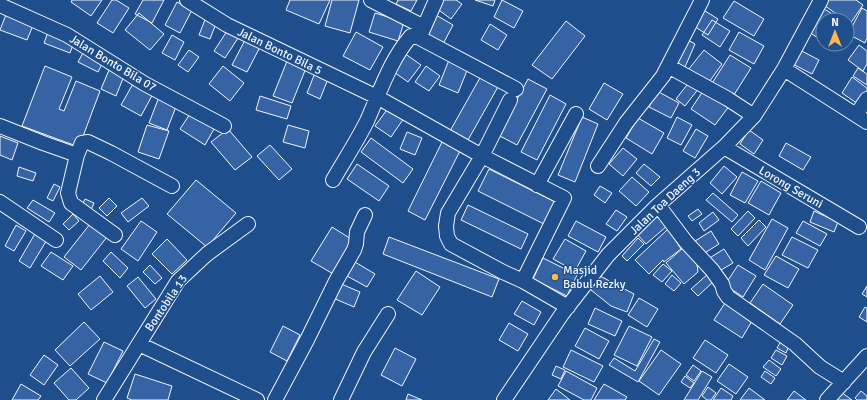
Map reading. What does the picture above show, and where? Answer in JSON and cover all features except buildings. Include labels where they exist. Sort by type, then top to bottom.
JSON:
[{"type":"street","name":"Jalan Bonto Bila 5","points":[[186,0],[227,25],[377,97],[482,156],[564,198],[523,281]]},
{"type":"street","points":[[371,0],[422,32],[513,94],[482,156],[448,213],[446,226],[447,236],[451,244],[523,281],[568,307]]},
{"type":"street","points":[[333,180],[366,123],[388,73],[410,36],[416,36],[422,32],[436,0]]},
{"type":"street","points":[[598,166],[626,122],[663,76],[702,0]]},
{"type":"street","name":"Jalan Toa Daeng 3","points":[[504,400],[553,327],[608,255],[658,205],[724,147],[754,116],[784,69],[821,0]]},
{"type":"street","name":"Jalan Bonto Bila 07","points":[[0,5],[67,36],[145,84],[224,126]]},
{"type":"street","points":[[668,66],[728,99],[754,116]]},
{"type":"street","points":[[784,69],[861,119],[867,99]]},
{"type":"street","points":[[537,185],[576,114]]},
{"type":"street","points":[[0,126],[77,155]]},
{"type":"street","points":[[115,235],[71,203],[68,193],[77,155],[82,144],[88,142],[172,186]]},
{"type":"street","name":"Lorong Seruni","points":[[724,147],[859,228]]},
{"type":"street","points":[[0,202],[56,240]]},
{"type":"street","points":[[658,205],[686,242],[712,270],[722,284],[724,292],[728,297],[795,344],[820,367],[844,382]]},
{"type":"street","points":[[275,400],[336,281],[354,250],[357,232],[365,215]]},
{"type":"street","name":"Bontobila 13","points":[[104,400],[178,281],[207,254],[248,224]]},
{"type":"street","points":[[342,400],[364,352],[388,314]]},
{"type":"street","points":[[139,344],[257,400]]},
{"type":"street","points":[[827,400],[867,356]]},
{"type":"place","name":"Masjid Babul Rezky","points":[[555,277]]}]
